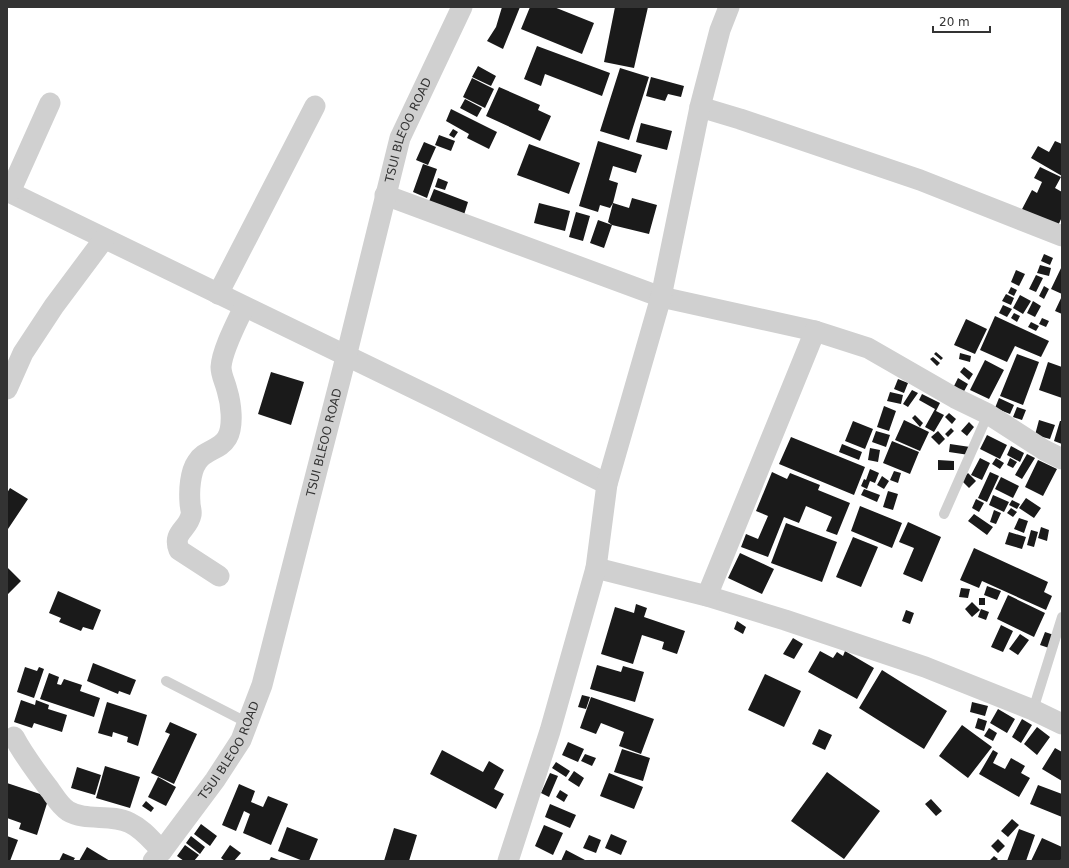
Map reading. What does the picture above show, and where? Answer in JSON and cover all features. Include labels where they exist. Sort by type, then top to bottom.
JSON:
[{"type":"street","name":"TSUI BLEOO ROAD","points":[[158,856],[234,752],[241,740],[262,685],[346,357],[400,138],[462,7]]},
{"type":"street","points":[[508,861],[550,731],[596,568],[607,484],[661,297],[700,106],[720,30],[729,7]]},
{"type":"street","points":[[50,103],[8,191],[607,484]]},
{"type":"street","points":[[218,294],[315,106]]},
{"type":"street","points":[[700,106],[920,180],[1062,236]]},
{"type":"street","points":[[386,195],[661,297],[815,331],[868,348],[956,398],[988,414],[1044,450],[1062,459]]},
{"type":"street","points":[[7,389],[23,353],[54,306],[104,239]]},
{"type":"street","points":[[219,576],[179,550],[176,543],[179,533],[188,523],[191,514],[190,502],[192,469],[206,452],[218,448],[227,438],[232,422],[228,391],[223,378],[221,366],[224,353],[244,307]]},
{"type":"street","points":[[707,596],[815,331]]},
{"type":"street","points":[[596,568],[707,596],[785,620],[925,667],[1033,710],[1062,724]]},
{"type":"street","points":[[14,737],[25,757],[67,810],[78,815],[120,819],[130,823],[139,828],[158,856]]},
{"type":"lane","points":[[944,514],[988,414]]},
{"type":"lane","points":[[1033,710],[1062,616]]},
{"type":"lane","points":[[166,681],[248,723]]},
{"type":"building","points":[[502,7],[520,7],[503,49],[487,41],[496,27]]},
{"type":"building","points":[[530,7],[554,7],[594,23],[582,54],[521,29]]},
{"type":"building","points":[[615,7],[648,7],[634,68],[604,62]]},
{"type":"building","points":[[537,46],[610,73],[602,96],[545,74],[541,86],[524,79]]},
{"type":"building","points":[[478,66],[496,76],[491,86],[472,77]]},
{"type":"building","points":[[620,68],[649,77],[629,140],[600,131]]},
{"type":"building","points":[[651,77],[684,86],[681,97],[668,94],[665,101],[646,96]]},
{"type":"building","points":[[472,78],[494,89],[485,108],[463,97]]},
{"type":"building","points":[[499,87],[540,105],[538,110],[551,116],[540,141],[486,116]]},
{"type":"building","points":[[465,99],[482,108],[477,117],[460,108]]},
{"type":"building","points":[[451,109],[497,132],[489,149],[467,138],[469,134],[446,121]]},
{"type":"building","points":[[641,123],[672,131],[667,150],[636,142]]},
{"type":"building","points":[[453,129],[458,132],[454,138],[449,135]]},
{"type":"building","points":[[439,135],[455,141],[451,151],[435,145]]},
{"type":"building","points":[[598,141],[642,155],[636,173],[613,166],[609,180],[618,183],[613,203],[610,208],[600,205],[598,212],[579,206]]},
{"type":"building","points":[[1055,141],[1062,144],[1062,176],[1031,158],[1038,146],[1049,152]]},
{"type":"building","points":[[424,142],[436,147],[428,165],[416,160]]},
{"type":"building","points":[[529,144],[580,163],[569,194],[517,175]]},
{"type":"building","points":[[423,164],[437,169],[427,198],[413,192]]},
{"type":"building","points":[[1040,167],[1061,177],[1055,188],[1062,192],[1062,217],[1056,230],[1020,213],[1032,190],[1037,193],[1042,182],[1034,178]]},
{"type":"building","points":[[438,178],[448,182],[445,190],[435,187]]},
{"type":"building","points":[[434,189],[468,202],[463,218],[428,204]]},
{"type":"building","points":[[632,198],[657,205],[649,234],[612,225],[608,222],[613,203],[629,208]]},
{"type":"building","points":[[539,203],[570,211],[565,231],[534,223]]},
{"type":"building","points":[[576,212],[590,216],[583,241],[569,237]]},
{"type":"building","points":[[598,220],[612,225],[604,248],[590,243]]},
{"type":"building","points":[[1044,254],[1053,258],[1050,265],[1041,261]]},
{"type":"building","points":[[1040,265],[1051,268],[1049,276],[1037,273]]},
{"type":"building","points":[[1062,266],[1062,294],[1051,289]]},
{"type":"building","points":[[1016,270],[1025,274],[1019,286],[1011,282]]},
{"type":"building","points":[[1036,275],[1043,278],[1036,292],[1029,289]]},
{"type":"building","points":[[1044,286],[1049,289],[1044,299],[1039,296]]},
{"type":"building","points":[[1011,287],[1017,290],[1014,296],[1008,293]]},
{"type":"building","points":[[1006,294],[1014,298],[1011,305],[1002,301]]},
{"type":"building","points":[[1020,295],[1031,301],[1023,314],[1013,308]]},
{"type":"building","points":[[1062,296],[1062,314],[1055,311]]},
{"type":"building","points":[[1033,301],[1041,306],[1035,317],[1027,313]]},
{"type":"building","points":[[1003,305],[1012,309],[1007,317],[999,313]]},
{"type":"building","points":[[1014,313],[1020,316],[1017,322],[1011,318]]},
{"type":"building","points":[[995,316],[1049,341],[1041,357],[1015,346],[1007,362],[980,350]]},
{"type":"building","points":[[1042,318],[1049,321],[1046,327],[1039,324]]},
{"type":"building","points":[[966,319],[987,329],[975,354],[954,345]]},
{"type":"building","points":[[1031,322],[1039,326],[1036,331],[1028,327]]},
{"type":"building","points":[[936,352],[943,358],[941,360],[934,354]]},
{"type":"building","points":[[960,353],[971,356],[970,362],[959,359]]},
{"type":"building","points":[[1017,354],[1039,362],[1023,405],[1000,396]]},
{"type":"building","points":[[933,357],[940,363],[937,366],[930,359]]},
{"type":"building","points":[[985,360],[1004,370],[989,399],[970,390]]},
{"type":"building","points":[[1048,362],[1062,367],[1062,398],[1039,390]]},
{"type":"building","points":[[964,367],[973,374],[969,380],[960,372]]},
{"type":"building","points":[[271,372],[304,382],[291,425],[258,414]]},
{"type":"building","points":[[958,378],[968,384],[962,395],[952,390]]},
{"type":"building","points":[[898,379],[908,383],[904,393],[894,389]]},
{"type":"building","points":[[912,390],[918,393],[908,407],[903,404]]},
{"type":"building","points":[[890,392],[903,395],[901,404],[887,401]]},
{"type":"building","points":[[922,394],[940,403],[936,411],[944,415],[934,432],[925,427],[935,409],[919,400]]},
{"type":"building","points":[[999,398],[1014,405],[1010,414],[995,408]]},
{"type":"building","points":[[884,406],[896,411],[889,431],[877,427]]},
{"type":"building","points":[[1017,407],[1026,410],[1022,420],[1013,417]]},
{"type":"building","points":[[949,413],[956,419],[952,424],[945,417]]},
{"type":"building","points":[[915,415],[923,423],[920,427],[912,418]]},
{"type":"building","points":[[904,420],[929,432],[920,451],[895,440]]},
{"type":"building","points":[[1039,420],[1055,425],[1050,439],[1035,435]]},
{"type":"building","points":[[853,421],[873,429],[865,449],[845,441]]},
{"type":"building","points":[[1060,421],[1062,421],[1062,444],[1054,441]]},
{"type":"building","points":[[969,422],[974,427],[967,436],[961,431]]},
{"type":"building","points":[[951,428],[954,431],[948,437],[945,434]]},
{"type":"building","points":[[876,431],[890,435],[886,447],[872,442]]},
{"type":"building","points":[[938,431],[945,439],[939,445],[931,437]]},
{"type":"building","points":[[987,435],[1007,445],[1000,459],[980,449]]},
{"type":"building","points":[[791,437],[865,467],[854,495],[779,464]]},
{"type":"building","points":[[892,441],[919,452],[910,474],[883,463]]},
{"type":"building","points":[[842,444],[862,452],[859,460],[839,452]]},
{"type":"building","points":[[950,444],[970,447],[969,455],[949,452]]},
{"type":"building","points":[[1011,446],[1024,453],[1020,462],[1007,455]]},
{"type":"building","points":[[870,448],[880,450],[878,462],[868,460]]},
{"type":"building","points":[[1027,454],[1035,458],[1022,479],[1015,475]]},
{"type":"building","points":[[980,458],[990,463],[982,480],[971,475]]},
{"type":"building","points":[[996,458],[1004,463],[1000,469],[992,464]]},
{"type":"building","points":[[1010,458],[1017,462],[1013,468],[1007,465]]},
{"type":"building","points":[[938,460],[954,461],[954,470],[938,470]]},
{"type":"building","points":[[1038,460],[1057,469],[1043,496],[1025,487]]},
{"type":"building","points":[[870,469],[879,473],[875,483],[870,481],[867,489],[861,486],[864,479],[866,480]]},
{"type":"building","points":[[894,471],[901,473],[898,483],[890,480]]},
{"type":"building","points":[[772,472],[787,479],[790,473],[820,485],[818,490],[850,503],[837,535],[826,531],[832,517],[806,506],[799,523],[784,517],[768,557],[741,547],[746,534],[758,539],[768,516],[756,511]]},
{"type":"building","points":[[990,472],[999,476],[987,502],[978,498]]},
{"type":"building","points":[[968,473],[976,481],[969,488],[961,480]]},
{"type":"building","points":[[882,476],[889,481],[884,489],[877,485]]},
{"type":"building","points":[[1001,477],[1019,486],[1013,498],[995,489]]},
{"type":"building","points":[[10,488],[28,499],[8,529],[7,493]]},
{"type":"building","points":[[864,489],[880,495],[877,502],[861,495]]},
{"type":"building","points":[[888,491],[898,494],[893,510],[883,507]]},
{"type":"building","points":[[993,495],[1009,502],[1004,512],[989,505]]},
{"type":"building","points":[[1026,498],[1041,508],[1034,518],[1019,508]]},
{"type":"building","points":[[976,499],[984,503],[979,512],[972,508]]},
{"type":"building","points":[[1012,500],[1020,504],[1017,509],[1009,505]]},
{"type":"building","points":[[860,506],[902,523],[892,548],[851,531]]},
{"type":"building","points":[[1011,508],[1017,512],[1013,517],[1007,513]]},
{"type":"building","points":[[994,510],[1001,513],[996,524],[990,522]]},
{"type":"building","points":[[974,514],[993,527],[987,535],[968,521]]},
{"type":"building","points":[[1019,518],[1028,521],[1024,533],[1014,529]]},
{"type":"building","points":[[908,522],[941,537],[922,582],[903,574],[914,548],[899,542]]},
{"type":"building","points":[[786,523],[837,542],[822,582],[771,563]]},
{"type":"building","points":[[1041,527],[1049,530],[1047,541],[1038,538]]},
{"type":"building","points":[[1031,530],[1038,532],[1034,547],[1027,545]]},
{"type":"building","points":[[1009,532],[1026,537],[1022,549],[1005,544]]},
{"type":"building","points":[[853,537],[878,547],[861,587],[836,577]]},
{"type":"building","points":[[974,548],[1048,582],[1044,592],[1052,596],[1046,610],[982,581],[979,588],[960,580]]},
{"type":"building","points":[[740,553],[774,569],[762,594],[728,578]]},
{"type":"building","points":[[7,567],[21,581],[7,595]]},
{"type":"building","points":[[987,586],[1001,591],[997,600],[984,595]]},
{"type":"building","points":[[961,588],[970,589],[968,598],[959,597]]},
{"type":"building","points":[[58,591],[101,610],[93,630],[83,627],[81,631],[59,622],[61,618],[49,613]]},
{"type":"building","points":[[1008,595],[1045,613],[1034,637],[997,619]]},
{"type":"building","points":[[979,598],[985,598],[985,605],[979,605]]},
{"type":"building","points":[[972,602],[980,610],[972,617],[965,609]]},
{"type":"building","points":[[636,604],[647,608],[644,617],[685,631],[677,654],[662,649],[664,642],[642,635],[633,664],[601,654],[615,607],[634,613]]},
{"type":"building","points":[[981,609],[989,612],[986,620],[978,617]]},
{"type":"building","points":[[906,610],[914,613],[910,624],[902,621]]},
{"type":"building","points":[[737,621],[746,627],[743,634],[734,629]]},
{"type":"building","points":[[1001,625],[1013,631],[1003,652],[991,647]]},
{"type":"building","points":[[1045,632],[1054,635],[1049,648],[1040,645]]},
{"type":"building","points":[[1020,634],[1029,640],[1018,655],[1009,649]]},
{"type":"building","points":[[793,638],[803,644],[794,659],[783,654]]},
{"type":"building","points":[[820,651],[833,658],[837,652],[843,656],[845,651],[874,668],[857,699],[808,672]]},
{"type":"building","points":[[93,663],[136,680],[130,695],[119,691],[118,694],[87,681]]},
{"type":"building","points":[[597,665],[621,672],[623,666],[644,672],[635,702],[590,689]]},
{"type":"building","points":[[25,667],[37,671],[39,667],[44,669],[34,698],[17,692]]},
{"type":"building","points":[[882,670],[947,711],[924,749],[859,708]]},
{"type":"building","points":[[49,673],[59,677],[57,684],[61,685],[64,679],[82,685],[80,691],[100,698],[94,717],[40,699]]},
{"type":"building","points":[[765,674],[801,691],[784,727],[748,710]]},
{"type":"building","points":[[582,695],[590,697],[586,709],[578,707]]},
{"type":"building","points":[[591,697],[654,719],[641,754],[619,746],[624,732],[601,723],[596,734],[580,728]]},
{"type":"building","points":[[21,700],[35,705],[36,700],[49,705],[48,709],[67,715],[62,732],[34,723],[32,728],[14,722]]},
{"type":"building","points":[[107,702],[147,715],[138,746],[127,742],[128,737],[113,732],[112,737],[98,733]]},
{"type":"building","points":[[972,702],[988,706],[985,716],[970,712]]},
{"type":"building","points":[[998,709],[1015,719],[1007,733],[990,723]]},
{"type":"building","points":[[978,718],[987,721],[984,731],[975,728]]},
{"type":"building","points":[[1022,719],[1032,725],[1021,743],[1012,737]]},
{"type":"building","points":[[170,722],[197,734],[174,784],[151,773],[170,734],[165,732]]},
{"type":"building","points":[[962,725],[992,747],[968,778],[939,756]]},
{"type":"building","points":[[1037,727],[1050,737],[1037,755],[1024,744]]},
{"type":"building","points":[[989,728],[997,733],[993,741],[984,736]]},
{"type":"building","points":[[819,729],[832,735],[825,750],[812,744]]},
{"type":"building","points":[[568,742],[584,749],[578,762],[562,755]]},
{"type":"building","points":[[1055,748],[1062,752],[1062,781],[1042,769]]},
{"type":"building","points":[[622,749],[650,758],[643,781],[614,772]]},
{"type":"building","points":[[442,750],[483,772],[489,761],[504,770],[494,789],[504,794],[496,809],[430,774]]},
{"type":"building","points":[[993,750],[998,753],[993,763],[1005,769],[1011,758],[1025,766],[1021,773],[1030,778],[1019,797],[979,774]]},
{"type":"building","points":[[585,754],[596,758],[592,766],[581,761]]},
{"type":"building","points":[[556,762],[570,771],[566,777],[552,768]]},
{"type":"building","points":[[105,766],[140,777],[130,808],[96,798]]},
{"type":"building","points":[[77,767],[101,775],[95,795],[71,788]]},
{"type":"building","points":[[574,771],[584,778],[579,787],[568,780]]},
{"type":"building","points":[[827,772],[880,811],[844,859],[791,821]]},
{"type":"building","points":[[550,773],[558,776],[549,797],[541,793]]},
{"type":"building","points":[[609,773],[643,787],[634,809],[600,796]]},
{"type":"building","points":[[158,777],[176,787],[166,806],[148,797]]},
{"type":"building","points":[[7,783],[49,797],[37,835],[19,829],[21,823],[7,818]]},
{"type":"building","points":[[239,784],[255,791],[251,802],[263,807],[268,796],[288,804],[271,845],[243,833],[250,814],[244,811],[236,831],[222,825]]},
{"type":"building","points":[[1038,785],[1062,794],[1062,817],[1030,804]]},
{"type":"building","points":[[560,790],[568,795],[564,802],[556,797]]},
{"type":"building","points":[[931,799],[942,811],[936,816],[925,804]]},
{"type":"building","points":[[146,801],[154,808],[151,812],[142,806]]},
{"type":"building","points":[[550,804],[576,815],[570,828],[545,817]]},
{"type":"building","points":[[1012,819],[1019,825],[1008,837],[1001,831]]},
{"type":"building","points":[[201,824],[217,836],[210,846],[194,834]]},
{"type":"building","points":[[544,825],[563,833],[553,855],[535,846]]},
{"type":"building","points":[[287,827],[318,839],[309,861],[303,861],[278,851]]},
{"type":"building","points":[[394,828],[417,835],[409,861],[384,861]]},
{"type":"building","points":[[1019,829],[1035,835],[1026,861],[1007,861]]},
{"type":"building","points":[[611,834],[627,841],[621,855],[605,848]]},
{"type":"building","points":[[589,835],[601,840],[596,853],[583,848]]},
{"type":"building","points":[[7,836],[18,840],[10,861],[7,861]]},
{"type":"building","points":[[191,836],[205,847],[200,854],[186,843]]},
{"type":"building","points":[[1042,838],[1062,847],[1062,858],[1060,861],[1031,861]]},
{"type":"building","points":[[998,839],[1005,846],[998,853],[991,846]]},
{"type":"building","points":[[185,845],[199,855],[194,861],[184,861],[177,856]]},
{"type":"building","points":[[230,845],[241,853],[234,861],[225,861],[221,858]]},
{"type":"building","points":[[87,847],[110,861],[79,861]]},
{"type":"building","points":[[566,850],[585,860],[561,861]]},
{"type":"building","points":[[63,853],[75,858],[73,861],[59,861]]},
{"type":"building","points":[[994,856],[998,859],[996,861],[989,861]]},
{"type":"building","points":[[271,857],[282,861],[269,861]]}]
